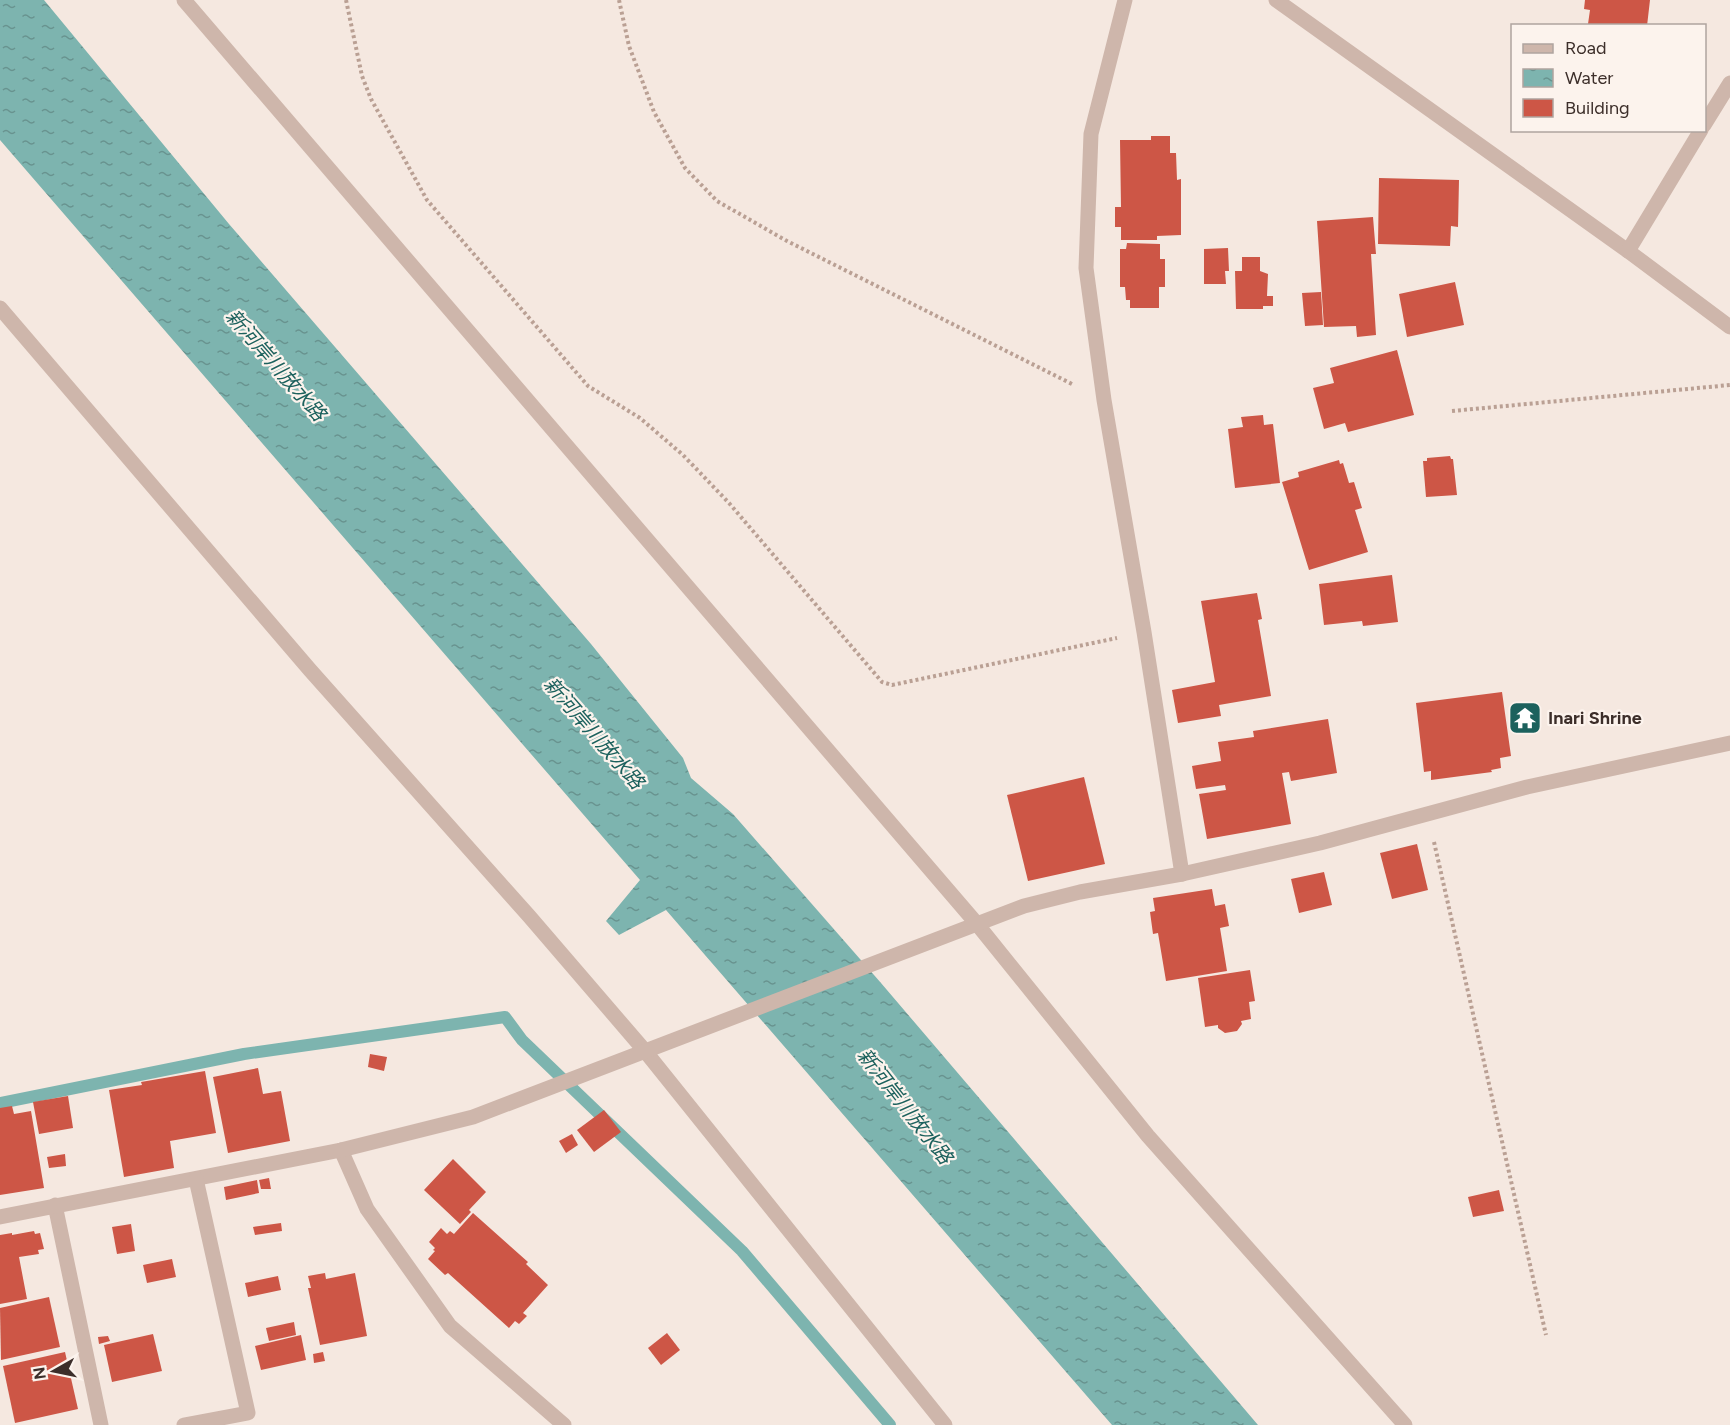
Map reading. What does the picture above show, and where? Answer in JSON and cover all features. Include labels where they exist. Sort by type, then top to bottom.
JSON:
[{"type":"street","points":[[184,0],[977,924],[1148,1136],[1405,1425]]},
{"type":"street","points":[[1125,0],[1091,134],[1086,268],[1104,400],[1182,874]]},
{"type":"street","points":[[1276,0],[1628,251],[1730,327]]},
{"type":"street","points":[[1706,122],[1730,83]]},
{"type":"street","points":[[1628,251],[1700,132]]},
{"type":"street","points":[[0,308],[295,652],[529,916],[645,1051],[945,1425]]},
{"type":"street","points":[[0,1217],[341,1150],[473,1116],[1024,906],[1080,892],[1182,874],[1320,843],[1527,787],[1730,742]]},
{"type":"street","points":[[341,1150],[367,1209],[450,1326],[564,1425]]},
{"type":"street","points":[[184,1425],[248,1413],[196,1179]]},
{"type":"street","points":[[55,1206],[101,1425]]},
{"type":"path","points":[[346,0],[362,76],[371,99],[428,200],[588,386],[640,418],[683,455],[729,503],[882,682],[892,685],[1144,632]]},
{"type":"path","points":[[619,0],[629,46],[654,112],[685,168],[717,201],[787,241],[1104,400]]},
{"type":"path","points":[[1452,411],[1730,385]]},
{"type":"path","points":[[1428,815],[1546,1335]]},
{"type":"water","name":"新河岸川放水路","points":[[0,0],[44,0],[229,224],[591,644],[683,758],[691,778],[733,814],[881,983],[1258,1425],[1112,1425],[666,910],[619,935],[606,921],[640,880],[0,140]]},
{"type":"building","points":[[1585,0],[1650,0],[1647,24],[1588,24],[1590,10],[1584,9]]},
{"type":"building","points":[[1151,136],[1170,136],[1170,153],[1176,153],[1177,180],[1181,179],[1181,235],[1157,236],[1157,240],[1121,240],[1121,227],[1115,227],[1115,207],[1121,207],[1120,140],[1151,140]]},
{"type":"building","points":[[1379,178],[1459,180],[1458,227],[1451,226],[1450,246],[1378,244]]},
{"type":"building","points":[[1373,217],[1376,254],[1371,254],[1376,335],[1357,337],[1356,326],[1324,327],[1317,221]]},
{"type":"building","points":[[1127,243],[1160,244],[1160,259],[1165,259],[1165,287],[1159,287],[1159,308],[1130,308],[1130,300],[1126,300],[1125,287],[1120,287],[1120,249],[1126,249]]},
{"type":"building","points":[[1228,248],[1229,271],[1225,271],[1226,284],[1204,284],[1204,249]]},
{"type":"building","points":[[1242,257],[1260,257],[1260,271],[1268,274],[1267,296],[1273,296],[1273,306],[1263,306],[1263,309],[1236,309],[1235,271],[1242,271]]},
{"type":"building","points":[[1455,282],[1464,325],[1407,337],[1399,294]]},
{"type":"building","points":[[1321,292],[1323,325],[1305,326],[1302,293]]},
{"type":"building","points":[[1397,350],[1414,415],[1348,432],[1345,423],[1324,429],[1313,388],[1334,383],[1330,368]]},
{"type":"building","points":[[1263,415],[1264,425],[1273,424],[1280,483],[1235,488],[1228,429],[1243,427],[1241,417]]},
{"type":"building","points":[[1450,456],[1453,459],[1457,495],[1426,497],[1423,461],[1427,461],[1427,458]]},
{"type":"building","points":[[1339,460],[1340,464],[1343,463],[1349,483],[1354,482],[1362,508],[1355,510],[1368,552],[1309,570],[1282,482],[1299,477],[1298,472]]},
{"type":"building","points":[[1392,575],[1398,622],[1363,626],[1362,621],[1324,625],[1319,584]]},
{"type":"building","points":[[1257,593],[1262,619],[1258,620],[1271,696],[1219,705],[1221,716],[1178,723],[1172,690],[1215,682],[1201,601]]},
{"type":"building","points":[[1502,692],[1511,756],[1500,758],[1501,768],[1491,770],[1492,772],[1431,780],[1431,771],[1424,772],[1416,703]]},
{"type":"building","points":[[1328,719],[1337,773],[1291,781],[1289,772],[1282,773],[1291,824],[1207,839],[1199,794],[1226,790],[1225,785],[1196,789],[1192,766],[1221,761],[1218,742],[1254,737],[1253,731]]},
{"type":"building","points":[[1084,777],[1105,864],[1028,881],[1007,795]]},
{"type":"building","points":[[1417,844],[1428,890],[1392,899],[1380,853]]},
{"type":"building","points":[[1324,872],[1332,905],[1299,913],[1291,879]]},
{"type":"building","points":[[1212,889],[1215,906],[1225,904],[1229,926],[1220,928],[1227,971],[1166,981],[1158,933],[1153,934],[1150,912],[1155,911],[1153,898]]},
{"type":"building","points":[[1250,970],[1255,1001],[1249,1002],[1251,1019],[1241,1021],[1242,1024],[1237,1031],[1225,1033],[1218,1028],[1218,1025],[1205,1027],[1198,978]]},
{"type":"building","points":[[370,1054],[387,1057],[384,1071],[368,1067]]},
{"type":"building","points":[[258,1068],[263,1094],[281,1091],[290,1141],[228,1153],[213,1077]]},
{"type":"building","points":[[205,1071],[216,1133],[170,1141],[174,1168],[124,1177],[109,1090]]},
{"type":"building","points":[[68,1096],[73,1128],[39,1134],[33,1102]]},
{"type":"building","points":[[12,1106],[14,1114],[31,1111],[44,1188],[0,1195],[0,1108]]},
{"type":"building","points":[[604,1110],[621,1132],[594,1152],[577,1130]]},
{"type":"building","points":[[572,1134],[578,1145],[566,1153],[559,1141]]},
{"type":"building","points":[[65,1154],[66,1166],[49,1168],[47,1157]]},
{"type":"building","points":[[453,1159],[486,1192],[469,1210],[471,1212],[460,1224],[424,1190]]},
{"type":"building","points":[[269,1178],[271,1189],[261,1189],[259,1180]]},
{"type":"building","points":[[257,1180],[259,1193],[226,1200],[224,1187]]},
{"type":"building","points":[[1499,1190],[1504,1211],[1473,1217],[1468,1197]]},
{"type":"building","points":[[473,1213],[528,1262],[526,1264],[548,1285],[523,1313],[527,1316],[519,1324],[515,1321],[509,1328],[448,1273],[445,1275],[428,1259],[435,1251],[429,1242],[441,1228],[447,1234],[450,1231],[454,1234]]},
{"type":"building","points":[[281,1223],[282,1231],[255,1235],[253,1227]]},
{"type":"building","points":[[131,1224],[135,1251],[117,1254],[112,1227]]},
{"type":"building","points":[[34,1231],[35,1234],[40,1233],[44,1249],[38,1250],[39,1254],[19,1257],[27,1299],[0,1304],[0,1235]]},
{"type":"building","points":[[172,1259],[176,1277],[147,1283],[143,1265]]},
{"type":"building","points":[[325,1273],[326,1279],[355,1273],[367,1336],[320,1345],[308,1288],[311,1288],[308,1276]]},
{"type":"building","points":[[278,1276],[281,1290],[248,1297],[245,1283]]},
{"type":"building","points":[[49,1297],[60,1347],[1,1360],[0,1308]]},
{"type":"building","points":[[294,1322],[296,1335],[269,1341],[266,1328]]},
{"type":"building","points":[[667,1333],[680,1350],[661,1365],[648,1348]]},
{"type":"building","points":[[153,1334],[162,1371],[112,1382],[104,1345]]},
{"type":"building","points":[[301,1335],[306,1360],[261,1370],[255,1346]]},
{"type":"building","points":[[108,1336],[110,1341],[99,1344],[98,1337]]},
{"type":"building","points":[[65,1352],[78,1409],[15,1423],[3,1366]]},
{"type":"building","points":[[323,1352],[325,1361],[314,1363],[313,1354]]},
{"type":"waterway","points":[[0,1103],[244,1054],[505,1017],[522,1040],[742,1251],[890,1425]]},
{"type":"place","name":"Inari Shrine","points":[[1525,718]]}]
